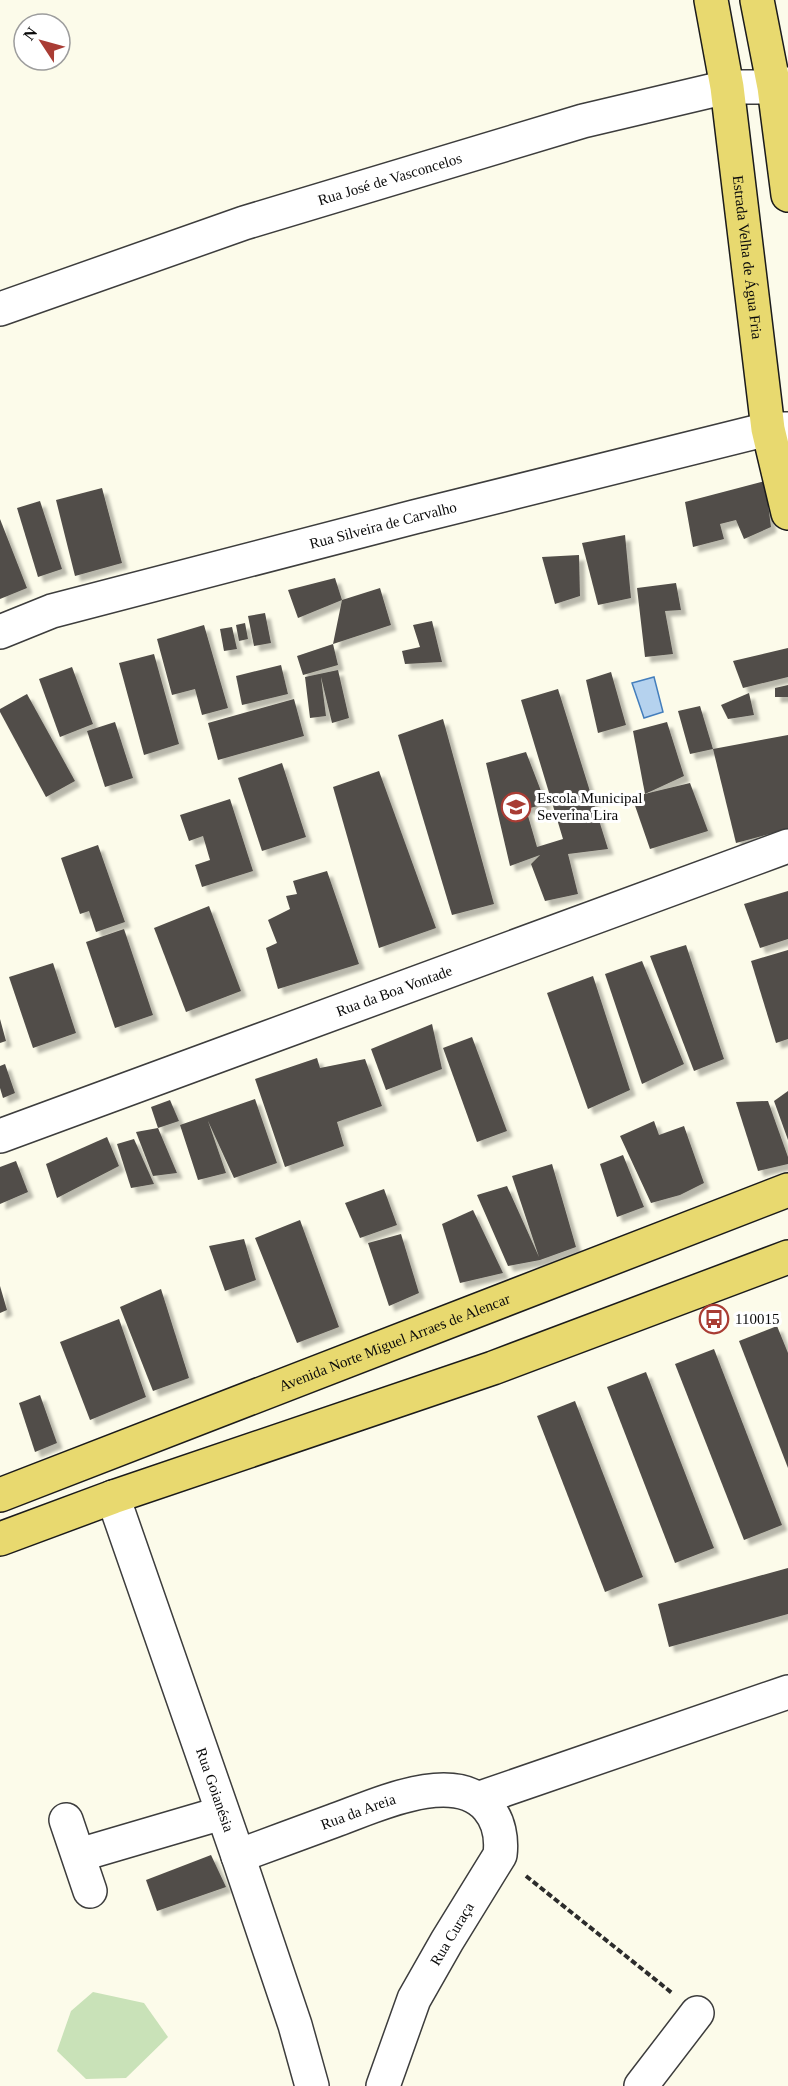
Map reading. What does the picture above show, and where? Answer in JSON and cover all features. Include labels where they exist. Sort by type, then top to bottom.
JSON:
[{"type":"main road","name":"Estrada Velha de Água Fria","points":[[711,0],[727,87],[778,429],[788,513]]},
{"type":"main road","points":[[757,0],[781,85],[788,195]]},
{"type":"main road","name":"Avenida Norte Miguel Arraes de Alencar","points":[[0,1495],[788,1190]]},
{"type":"main road","points":[[0,1539],[113,1497],[493,1368],[788,1257]]},
{"type":"street","name":"Rua José de Vasconcelos","points":[[0,309],[244,223],[583,121],[727,87],[781,85]]},
{"type":"street","name":"Rua Silveira de Carvalho","points":[[0,632],[63,608],[778,429]]},
{"type":"street","name":"Rua da Boa Vontade","points":[[0,1136],[788,846]]},
{"type":"street","name":"Rua Goianésia","points":[[113,1497],[238,1856],[295,2025],[312,2086]]},
{"type":"street","points":[[500,1855],[497,1820],[480,1798],[788,1692]]},
{"type":"street","name":"Rua da Areia","points":[[238,1856],[398,1798],[434,1790],[453,1790],[480,1798]]},
{"type":"street","points":[[79,1855],[222,1813]]},
{"type":"street","points":[[66,1820],[90,1891]]},
{"type":"street","name":"Rua Curaça","points":[[392,2082],[414,1999],[500,1855]]},
{"type":"street","points":[[641,2086],[698,2013]]},
{"type":"path","points":[[500,1855],[698,2013]]},
{"type":"green space","points":[[93,1992],[144,2003],[168,2037],[126,2078],[86,2079],[57,2051],[71,2011]]},
{"type":"water","points":[[654,677],[663,712],[644,718],[632,683]]},
{"type":"building","points":[[765,481],[771,527],[744,539],[736,520],[720,524],[724,539],[693,547],[685,502]]},
{"type":"building","points":[[102,488],[122,563],[75,576],[56,500]]},
{"type":"building","points":[[40,501],[62,569],[38,577],[17,508]]},
{"type":"building","points":[[0,519],[27,588],[0,599]]},
{"type":"building","points":[[625,535],[631,598],[598,605],[582,543]]},
{"type":"building","points":[[579,555],[580,596],[555,604],[542,557]]},
{"type":"building","points":[[335,578],[342,600],[298,618],[288,590]]},
{"type":"building","points":[[676,583],[681,610],[665,611],[673,654],[645,657],[637,588]]},
{"type":"building","points":[[380,588],[391,625],[333,644],[342,600]]},
{"type":"building","points":[[265,613],[271,643],[254,646],[248,616]]},
{"type":"building","points":[[432,621],[442,662],[405,664],[402,651],[420,647],[413,625]]},
{"type":"building","points":[[245,623],[248,639],[239,641],[236,625]]},
{"type":"building","points":[[204,625],[228,708],[202,715],[195,689],[172,695],[157,639]]},
{"type":"building","points":[[232,627],[237,649],[224,651],[220,629]]},
{"type":"building","points":[[333,644],[338,665],[303,675],[297,656]]},
{"type":"building","points":[[788,648],[788,677],[743,688],[733,661]]},
{"type":"building","points":[[154,654],[179,744],[144,755],[119,663]]},
{"type":"building","points":[[281,665],[288,694],[242,705],[236,676]]},
{"type":"building","points":[[72,667],[93,724],[60,737],[39,679]]},
{"type":"building","points":[[338,670],[349,718],[332,723],[321,677],[326,716],[310,718],[305,677]]},
{"type":"building","points":[[611,672],[626,725],[598,733],[586,680]]},
{"type":"building","points":[[788,685],[788,697],[775,697],[775,688]]},
{"type":"building","points":[[558,689],[608,849],[568,854],[578,894],[545,901],[531,864],[540,855],[510,866],[486,763],[526,752],[546,804],[526,809],[537,847],[563,839],[521,700]]},
{"type":"building","points":[[749,693],[754,715],[728,719],[721,705]]},
{"type":"building","points":[[27,694],[75,781],[46,797],[0,712],[0,709]]},
{"type":"building","points":[[294,699],[304,736],[218,760],[208,723]]},
{"type":"building","points":[[700,706],[713,749],[690,754],[678,711]]},
{"type":"building","points":[[443,719],[494,904],[452,915],[398,735]]},
{"type":"building","points":[[115,722],[133,778],[105,787],[87,731]]},
{"type":"building","points":[[667,722],[684,776],[645,794],[633,731]]},
{"type":"building","points":[[788,735],[788,829],[736,843],[713,749]]},
{"type":"building","points":[[282,763],[306,837],[262,851],[238,778]]},
{"type":"building","points":[[379,771],[436,928],[379,948],[333,787]]},
{"type":"building","points":[[690,783],[708,831],[650,849],[632,797]]},
{"type":"building","points":[[230,799],[253,871],[202,887],[195,865],[210,860],[203,836],[189,841],[180,815]]},
{"type":"building","points":[[98,845],[125,922],[96,932],[89,911],[80,914],[61,858]]},
{"type":"building","points":[[327,871],[359,964],[278,989],[266,948],[277,943],[268,920],[290,909],[286,896],[297,894],[293,881]]},
{"type":"building","points":[[788,891],[788,939],[760,948],[744,904]]},
{"type":"building","points":[[209,906],[241,991],[186,1012],[154,928]]},
{"type":"building","points":[[124,929],[153,1015],[115,1028],[86,942]]},
{"type":"building","points":[[686,945],[724,1059],[694,1071],[650,956]]},
{"type":"building","points":[[788,950],[788,1039],[776,1043],[751,961]]},
{"type":"building","points":[[642,961],[684,1064],[642,1084],[605,974]]},
{"type":"building","points":[[53,963],[76,1033],[33,1048],[9,977]]},
{"type":"building","points":[[593,976],[630,1090],[588,1109],[547,993]]},
{"type":"building","points":[[0,1019],[6,1041],[0,1043]]},
{"type":"building","points":[[432,1024],[442,1069],[386,1090],[371,1049]]},
{"type":"building","points":[[472,1037],[507,1131],[477,1142],[443,1048]]},
{"type":"building","points":[[317,1058],[320,1068],[365,1059],[382,1106],[337,1122],[344,1146],[285,1167],[255,1079]]},
{"type":"building","points":[[5,1064],[15,1093],[3,1098],[0,1088],[0,1066]]},
{"type":"building","points":[[788,1091],[788,1140],[774,1101]]},
{"type":"building","points":[[255,1099],[277,1163],[234,1178],[208,1121],[226,1173],[198,1180],[180,1125]]},
{"type":"building","points":[[170,1100],[179,1121],[158,1128],[151,1107]]},
{"type":"building","points":[[768,1101],[788,1157],[788,1164],[758,1171],[736,1102]]},
{"type":"building","points":[[654,1121],[659,1135],[684,1126],[704,1183],[680,1195],[651,1203],[620,1136]]},
{"type":"building","points":[[158,1128],[177,1173],[153,1176],[136,1132]]},
{"type":"building","points":[[107,1137],[119,1166],[57,1198],[46,1164]]},
{"type":"building","points":[[134,1139],[154,1184],[131,1188],[117,1144]]},
{"type":"building","points":[[623,1155],[644,1207],[617,1217],[600,1164]]},
{"type":"building","points":[[16,1161],[28,1192],[0,1204],[0,1167]]},
{"type":"building","points":[[552,1164],[576,1247],[540,1260],[508,1266],[477,1195],[507,1186],[539,1257],[512,1176]]},
{"type":"building","points":[[384,1189],[397,1225],[360,1238],[345,1203]]},
{"type":"building","points":[[473,1210],[503,1273],[460,1283],[442,1224]]},
{"type":"building","points":[[300,1220],[339,1327],[297,1343],[255,1238]]},
{"type":"building","points":[[401,1234],[419,1293],[389,1306],[368,1243]]},
{"type":"building","points":[[244,1239],[256,1280],[225,1291],[209,1246]]},
{"type":"building","points":[[0,1286],[7,1310],[0,1313]]},
{"type":"building","points":[[161,1289],[189,1378],[153,1391],[120,1307]]},
{"type":"building","points":[[119,1319],[146,1397],[90,1420],[60,1342]]},
{"type":"building","points":[[777,1326],[788,1353],[788,1468],[739,1341]]},
{"type":"building","points":[[714,1349],[782,1525],[744,1540],[675,1364]]},
{"type":"building","points":[[646,1372],[714,1548],[675,1563],[607,1387]]},
{"type":"building","points":[[40,1395],[57,1443],[35,1452],[19,1403]]},
{"type":"building","points":[[575,1401],[643,1577],[605,1592],[537,1416]]},
{"type":"building","points":[[788,1568],[788,1614],[669,1647],[658,1604]]},
{"type":"building","points":[[211,1855],[226,1887],[157,1911],[146,1880]]},
{"type":"place","name":"Escola Municipal Severina Lira","points":[[516,807]]},
{"type":"place","name":"110015","points":[[714,1319]]}]
